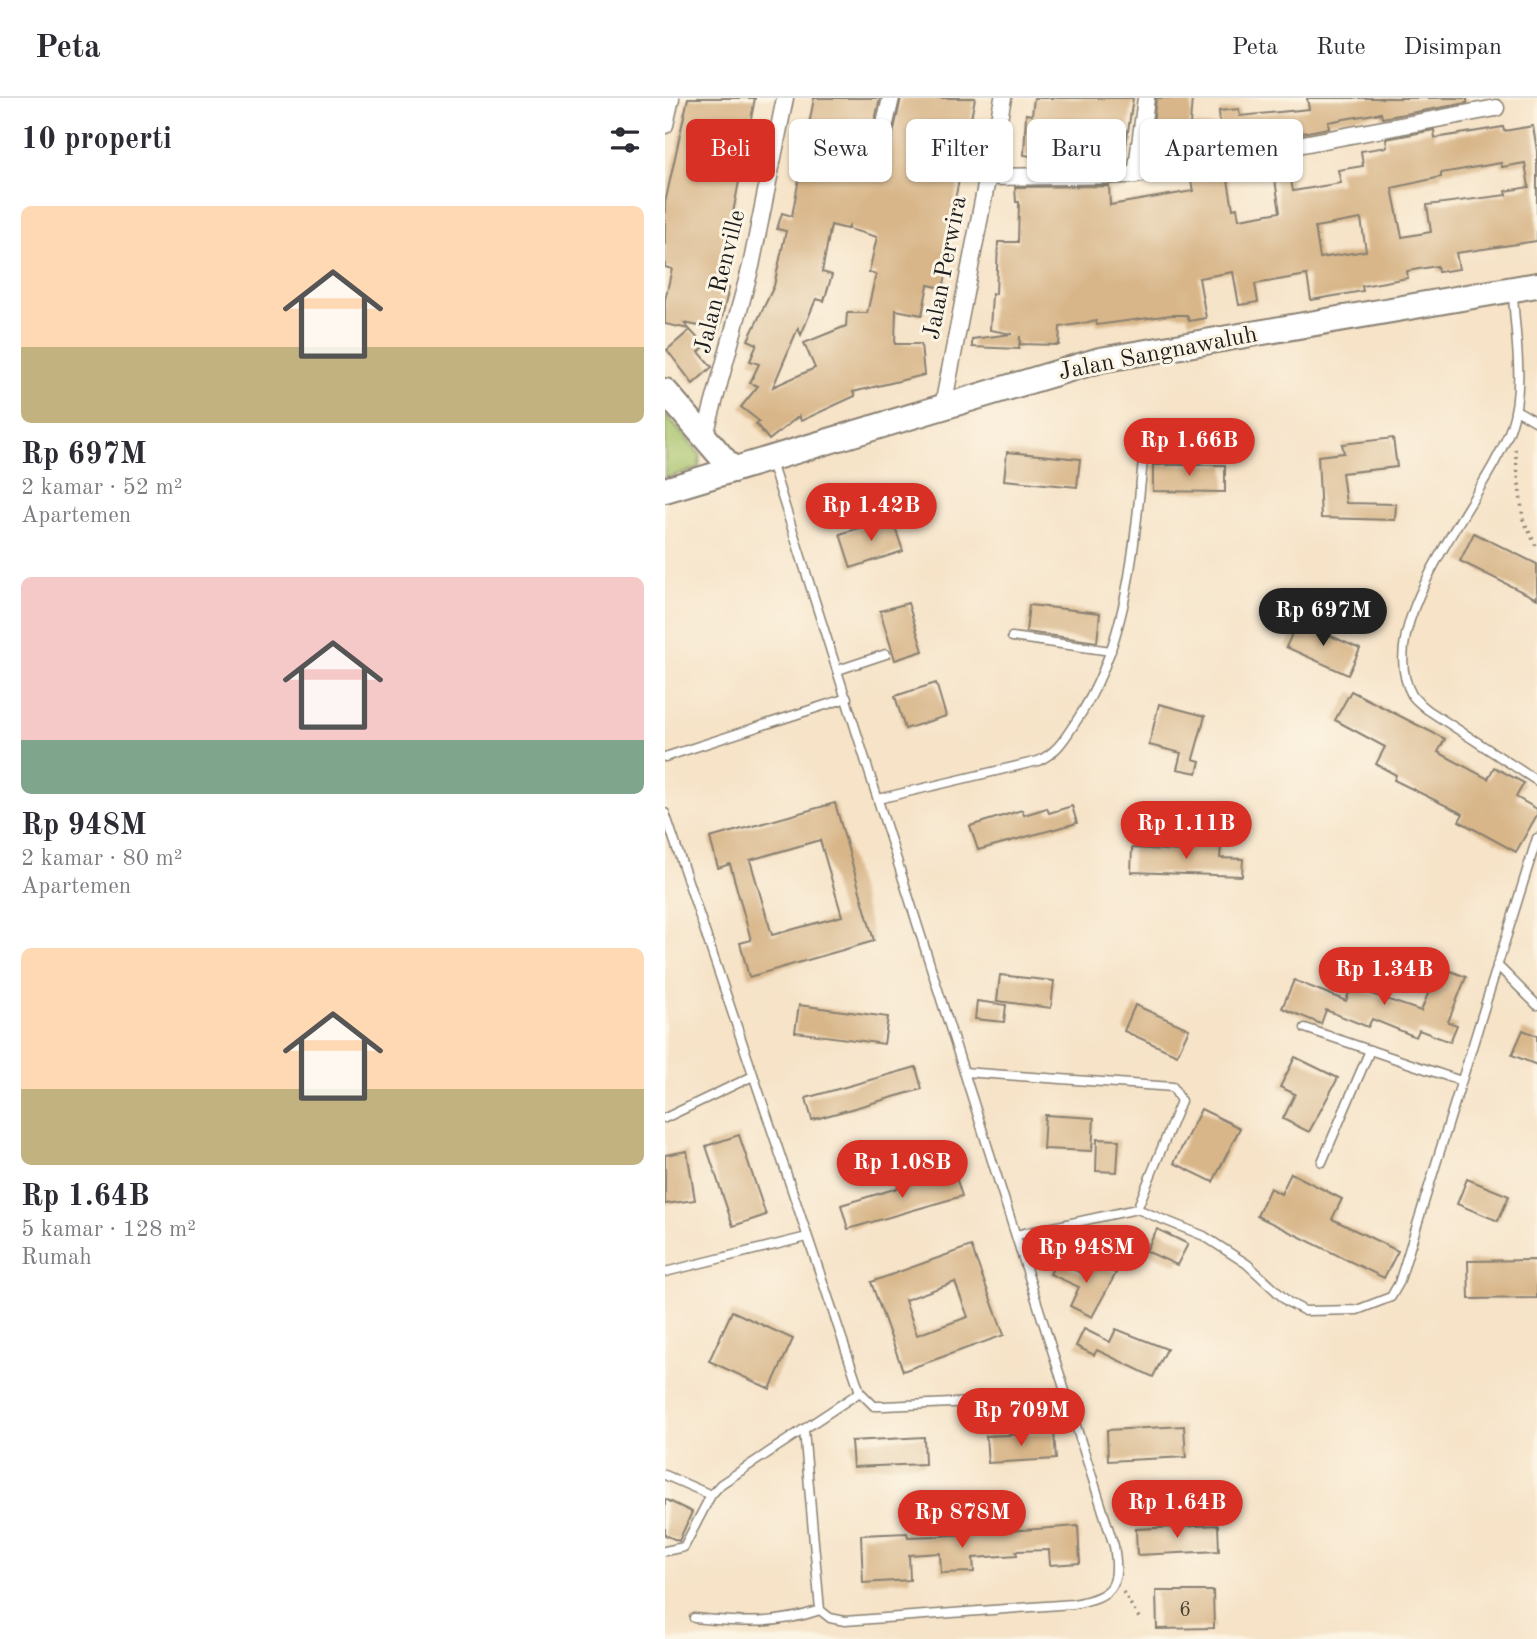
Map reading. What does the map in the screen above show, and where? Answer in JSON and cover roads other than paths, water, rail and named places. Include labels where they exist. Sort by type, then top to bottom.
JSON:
[{"type":"main road","name":"Jalan Sangnawaluh","points":[[665,490],[1100,360],[1537,285]]},
{"type":"main road","points":[[665,391],[733,470]]},
{"type":"street","points":[[665,125],[671,98]]},
{"type":"street","name":"Jalan Renville","points":[[705,435],[751,266],[785,98]]},
{"type":"street","points":[[886,119],[891,98]]},
{"type":"street","name":"Jalan Perwira","points":[[999,119],[1003,98]]},
{"type":"street","points":[[1136,174],[1146,98]]},
{"type":"street","points":[[1013,176],[1136,174],[1496,108]]},
{"type":"street","name":"Jalan Perwira","points":[[943,406],[986,182]]},
{"type":"lane","points":[[1512,290],[1518,369],[1516,410],[1512,426],[1500,457],[1426,578],[1412,610],[1405,671],[1412,695],[1427,710],[1537,781]]},
{"type":"lane","points":[[1516,410],[1537,422]]},
{"type":"lane","points":[[879,799],[1046,757],[1058,749],[1085,709],[1111,651],[1129,586],[1145,443]]},
{"type":"lane","points":[[770,459],[1114,1546],[1118,1569],[1116,1581],[1101,1596],[1073,1604],[845,1620],[830,1618],[820,1610],[804,1430]]},
{"type":"lane","points":[[1012,637],[1111,651]]},
{"type":"lane","points":[[838,670],[886,654]]},
{"type":"lane","points":[[665,757],[847,698]]},
{"type":"lane","points":[[665,813],[860,1392],[874,1405],[884,1406],[1067,1398]]},
{"type":"lane","points":[[1016,1235],[1137,1209],[1204,1236],[1247,1264],[1288,1302],[1305,1311],[1357,1310],[1391,1297],[1399,1283],[1537,838]]},
{"type":"lane","points":[[1528,867],[1537,873]]},
{"type":"lane","points":[[1497,965],[1537,1005]]},
{"type":"lane","points":[[1305,1028],[1461,1082]]},
{"type":"lane","points":[[1322,1162],[1370,1050]]},
{"type":"lane","points":[[964,1072],[1174,1087],[1181,1101],[1137,1209]]},
{"type":"lane","points":[[665,1118],[753,1076]]},
{"type":"lane","points":[[665,1272],[807,1237]]},
{"type":"lane","points":[[665,1551],[684,1547],[711,1495],[721,1485],[860,1392]]},
{"type":"lane","points":[[665,1475],[711,1495]]},
{"type":"lane","points":[[694,1618],[761,1624],[793,1620],[820,1610]]}]
